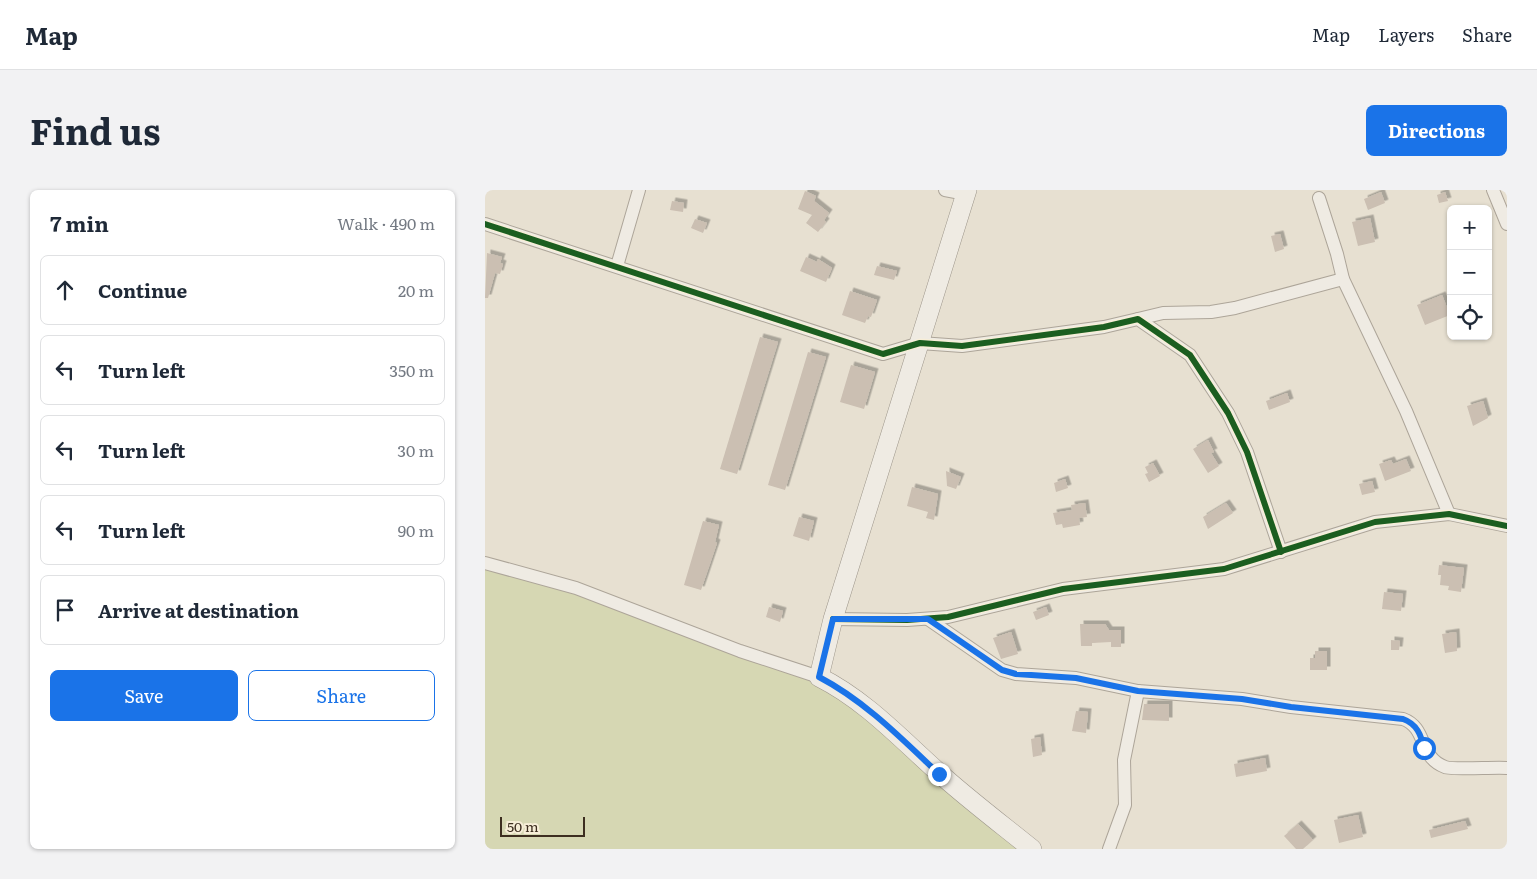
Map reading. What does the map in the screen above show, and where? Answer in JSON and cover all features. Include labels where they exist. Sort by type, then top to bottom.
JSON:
[{"type":"street","points":[[617,266],[639,190]]},
{"type":"street","points":[[819,677],[833,619],[966,192],[945,190]]},
{"type":"street","points":[[1493,190],[1507,224]]},
{"type":"street","points":[[1319,198],[1343,279],[1406,411],[1449,514]]},
{"type":"street","points":[[485,224],[883,354],[920,344],[962,346],[1105,327],[1163,313],[1211,312],[1235,308],[1343,279]]},
{"type":"street","points":[[1137,319],[1190,355],[1229,413],[1247,452],[1281,552]]},
{"type":"street","points":[[833,619],[928,619],[947,617],[1063,589],[1224,569],[1363,524],[1449,514],[1507,526]]},
{"type":"street","points":[[485,563],[576,588],[740,651],[819,677],[840,688],[875,715],[939,774],[1032,849]]},
{"type":"street","points":[[928,619],[1002,670],[1016,674],[1076,678],[1138,691],[1242,699],[1291,707],[1403,719],[1414,726],[1421,736],[1428,756],[1445,767],[1507,768]]},
{"type":"street","points":[[1109,849],[1125,805],[1124,760],[1138,691]]},
{"type":"green space","points":[[485,563],[819,677],[1032,849],[485,849]]},
{"type":"building","points":[[805,191],[816,196],[814,201],[829,213],[824,220],[826,222],[818,232],[806,223],[812,215],[798,209]]},
{"type":"building","points":[[1381,192],[1385,203],[1368,210],[1364,199]]},
{"type":"building","points":[[1445,192],[1448,201],[1439,203],[1437,195]]},
{"type":"building","points":[[672,201],[684,203],[683,212],[670,210]]},
{"type":"building","points":[[1370,218],[1375,242],[1358,246],[1352,222]]},
{"type":"building","points":[[695,219],[707,223],[703,233],[691,228]]},
{"type":"building","points":[[1280,234],[1284,249],[1275,252],[1271,236]]},
{"type":"building","points":[[487,253],[502,257],[500,263],[503,264],[500,274],[495,273],[488,298],[485,298]]},
{"type":"building","points":[[806,257],[817,262],[818,259],[832,268],[826,282],[800,271]]},
{"type":"building","points":[[877,266],[897,271],[894,280],[874,275]]},
{"type":"building","points":[[850,291],[877,300],[871,317],[868,316],[865,323],[842,315]]},
{"type":"building","points":[[1442,295],[1447,308],[1447,316],[1425,325],[1417,305]]},
{"type":"building","points":[[760,337],[778,342],[737,474],[720,469]]},
{"type":"building","points":[[808,352],[826,357],[785,490],[768,485]]},
{"type":"building","points":[[851,365],[875,372],[864,409],[840,402]]},
{"type":"building","points":[[1287,393],[1290,402],[1269,410],[1266,401]]},
{"type":"building","points":[[1483,401],[1488,418],[1473,426],[1467,406]]},
{"type":"building","points":[[1208,440],[1214,452],[1211,453],[1219,466],[1208,473],[1193,449]]},
{"type":"building","points":[[1406,459],[1411,471],[1385,481],[1379,464],[1391,460],[1393,464]]},
{"type":"building","points":[[1153,463],[1160,476],[1149,482],[1145,474],[1148,473],[1145,467]]},
{"type":"building","points":[[946,471],[961,477],[956,489],[947,486]]},
{"type":"building","points":[[1065,479],[1068,488],[1056,492],[1054,483]]},
{"type":"building","points":[[1372,481],[1375,492],[1362,495],[1359,484]]},
{"type":"building","points":[[912,487],[938,494],[934,520],[926,518],[928,512],[907,506]]},
{"type":"building","points":[[1085,503],[1087,517],[1079,518],[1080,525],[1063,528],[1062,524],[1056,525],[1053,513],[1072,510],[1071,505]]},
{"type":"building","points":[[1226,503],[1233,513],[1208,529],[1203,517]]},
{"type":"building","points":[[799,517],[814,521],[809,541],[793,536]]},
{"type":"building","points":[[703,521],[719,525],[715,542],[717,543],[701,590],[684,585]]},
{"type":"building","points":[[1439,565],[1464,568],[1461,592],[1448,590],[1449,586],[1440,585]]},
{"type":"building","points":[[1384,592],[1403,594],[1401,611],[1382,609]]},
{"type":"building","points":[[769,607],[783,611],[780,622],[766,617]]},
{"type":"building","points":[[1046,607],[1049,615],[1036,620],[1033,612]]},
{"type":"building","points":[[1080,624],[1105,624],[1109,630],[1121,630],[1121,647],[1111,647],[1111,642],[1092,643],[1092,646],[1081,646]]},
{"type":"building","points":[[1011,632],[1018,654],[1001,659],[993,638]]},
{"type":"building","points":[[1456,632],[1457,651],[1445,653],[1442,634]]},
{"type":"building","points":[[1391,640],[1400,641],[1399,650],[1391,650]]},
{"type":"building","points":[[1315,651],[1327,651],[1327,670],[1310,670],[1310,658],[1315,658]]},
{"type":"building","points":[[1144,704],[1169,704],[1169,721],[1142,720]]},
{"type":"building","points":[[1076,711],[1088,712],[1086,733],[1072,731]]},
{"type":"building","points":[[1040,737],[1042,755],[1033,757],[1031,739]]},
{"type":"building","points":[[1265,758],[1267,771],[1236,777],[1234,764]]},
{"type":"building","points":[[1358,815],[1363,837],[1339,843],[1334,820]]},
{"type":"building","points":[[1465,821],[1468,829],[1431,838],[1429,830]]},
{"type":"building","points":[[1298,824],[1313,840],[1303,849],[1296,849],[1284,836]]},
{"type":"cycle path","points":[[485,224],[883,354],[920,343],[962,346],[1104,327],[1138,319],[1190,355],[1228,413],[1247,452],[1281,552]]},
{"type":"cycle path","points":[[833,619],[907,620],[948,617],[1063,589],[1224,569],[1375,522],[1449,514],[1507,526]]},
{"type":"route","points":[[939,774],[875,715],[840,688],[819,677],[833,619],[928,619],[969,645],[1002,670],[1016,674],[1076,678],[1138,691],[1242,699],[1265,704],[1403,719],[1409,721],[1414,726],[1421,736],[1424,748]]}]
